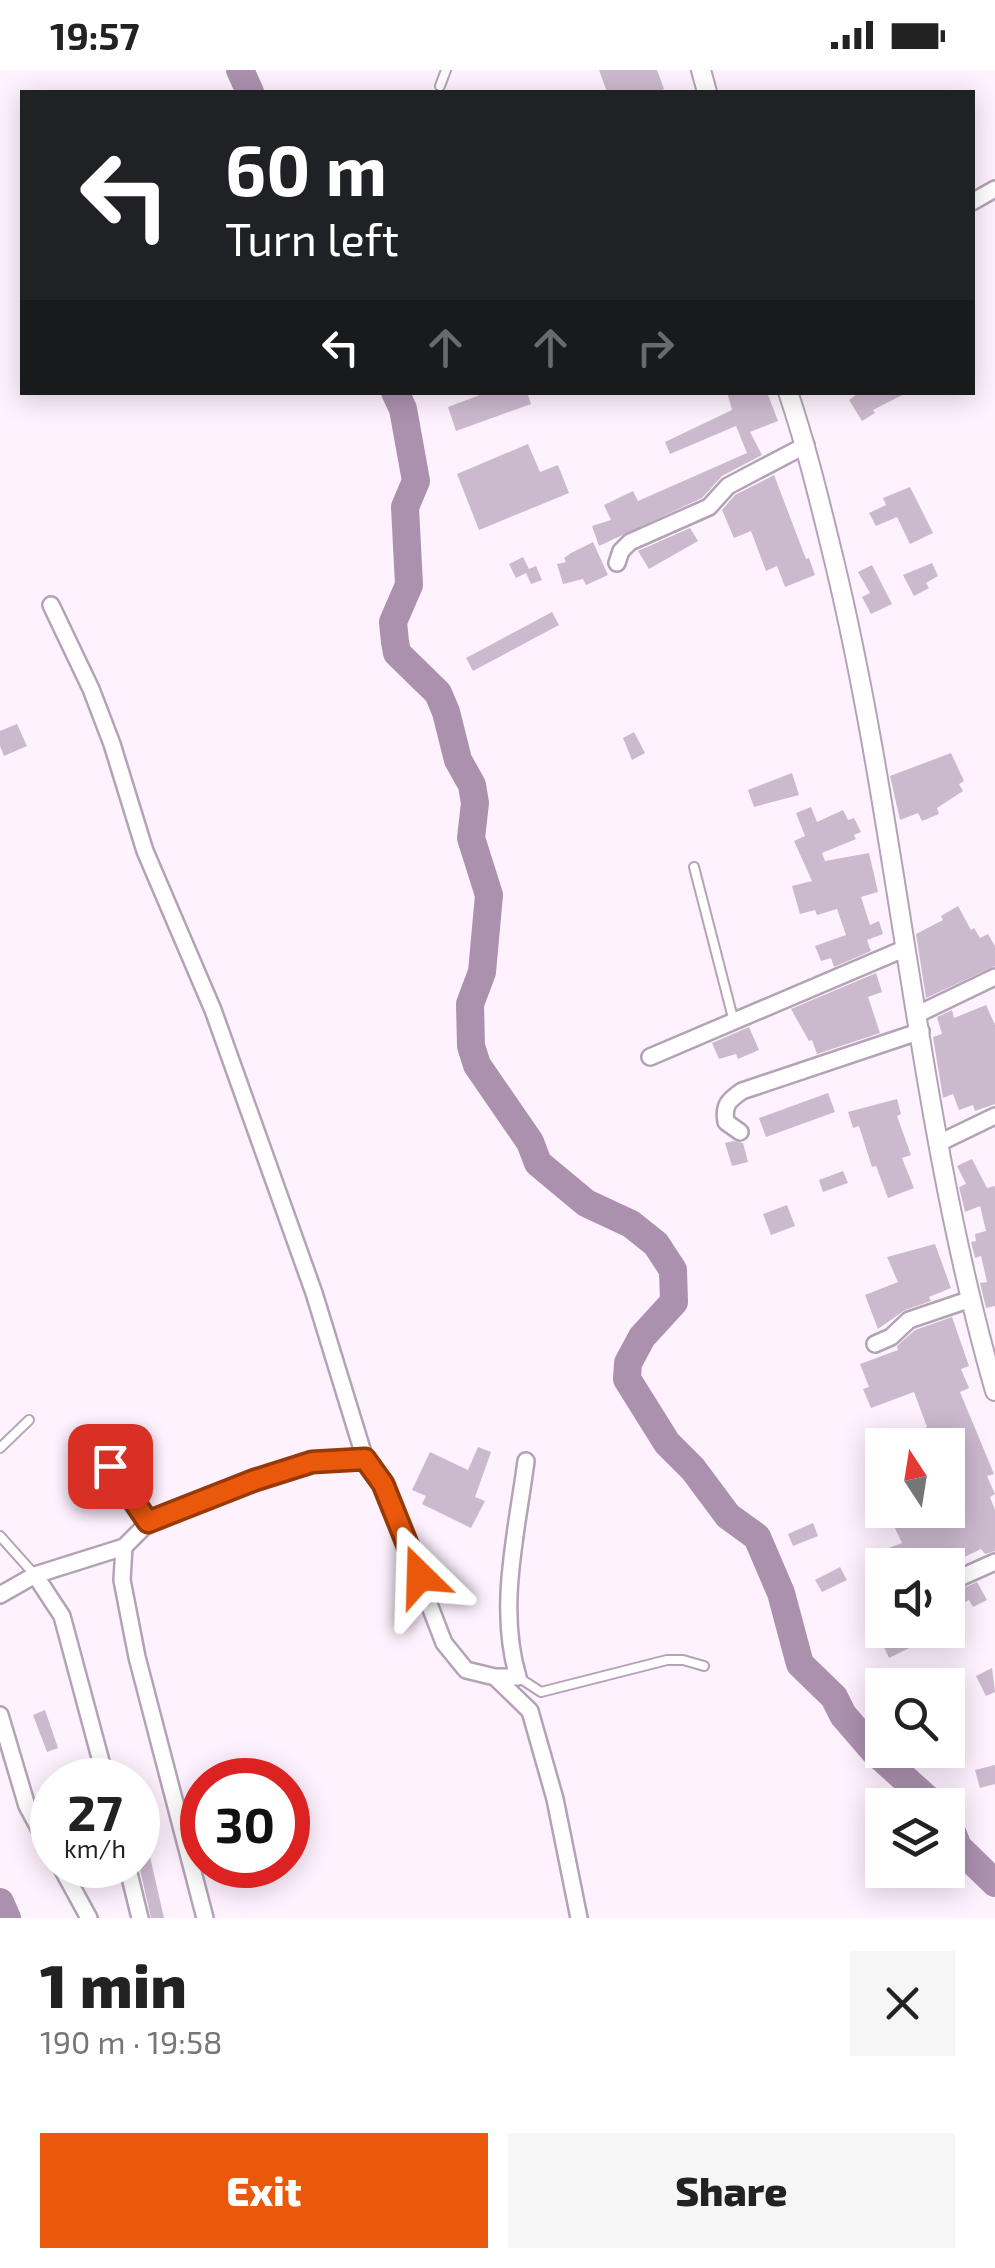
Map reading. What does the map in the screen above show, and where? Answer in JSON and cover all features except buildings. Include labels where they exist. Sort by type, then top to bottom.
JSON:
[{"type":"street","points":[[789,395],[806,445],[861,674],[939,1143],[971,1300],[995,1391]]},
{"type":"street","points":[[618,563],[620,552],[630,542],[710,507],[728,486],[806,445]]},
{"type":"street","points":[[51,606],[91,689],[145,851],[213,1010],[314,1294],[365,1459],[383,1484],[444,1643],[466,1670],[495,1677],[518,1677],[508,1634],[508,1604],[526,1461]]},
{"type":"street","points":[[650,1057],[906,948]]},
{"type":"street","points":[[740,1132],[726,1122],[724,1107],[742,1091],[919,1022],[995,977]]},
{"type":"street","points":[[939,1143],[995,1116]]},
{"type":"street","points":[[874,1344],[891,1336],[909,1320],[971,1300]]},
{"type":"street","points":[[0,1595],[35,1575],[124,1547],[148,1522],[255,1480],[312,1462],[365,1459]]},
{"type":"street","points":[[124,1547],[122,1580],[136,1657],[205,1918]]},
{"type":"street","points":[[965,1575],[995,1562]]},
{"type":"street","points":[[35,1575],[62,1616],[100,1758]]},
{"type":"street","points":[[495,1677],[530,1711],[555,1798],[579,1918]]},
{"type":"street","points":[[0,1715],[30,1812]]},
{"type":"street","points":[[73,1888],[89,1918]]},
{"type":"street","points":[[133,1888],[140,1918]]},
{"type":"lane","points":[[440,86],[446,70]]},
{"type":"lane","points":[[694,866],[734,1022]]},
{"type":"lane","points":[[0,1448],[29,1420]]},
{"type":"lane","points":[[92,1437],[148,1522]]},
{"type":"lane","points":[[0,1536],[35,1575]]},
{"type":"lane","points":[[518,1677],[541,1692],[667,1660],[704,1666]]},
{"type":"waterway","points":[[240,70],[249,90]]},
{"type":"waterway","points":[[396,395],[403,409],[416,481],[405,507],[409,585],[393,622],[397,653],[438,693],[446,712],[458,760],[472,785],[475,803],[471,838],[489,895],[482,972],[470,1004],[471,1046],[477,1065],[530,1142],[538,1163],[586,1203],[631,1224],[656,1244],[673,1270],[674,1302],[642,1337],[628,1363],[627,1379],[667,1443],[693,1469],[728,1516],[757,1537],[781,1593],[800,1664],[834,1697],[843,1715],[874,1751],[915,1788]]},
{"type":"waterway","points":[[965,1854],[995,1883]]},
{"type":"waterway","points":[[0,1902],[7,1918]]},
{"type":"route","points":[[110,1466],[148,1522],[312,1462],[365,1459],[383,1484],[420,1576]]}]
